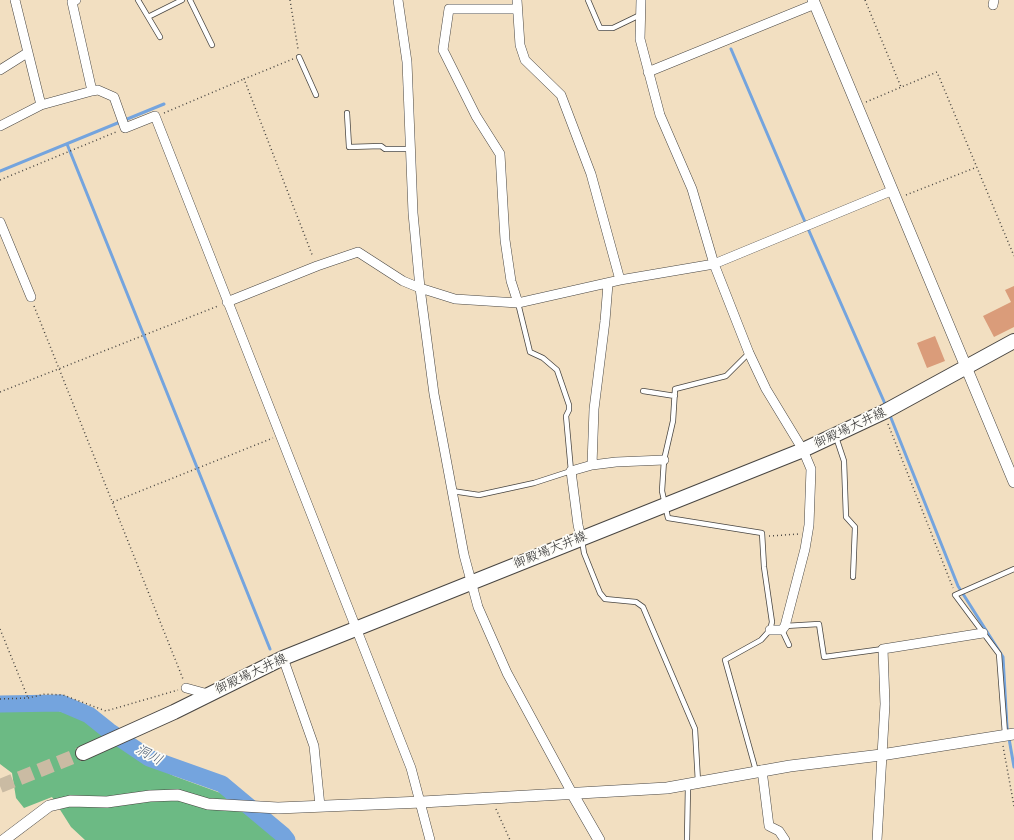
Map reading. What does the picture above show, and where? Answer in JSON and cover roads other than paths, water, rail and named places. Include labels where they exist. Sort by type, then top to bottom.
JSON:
[{"type":"main road","name":"御殿場大井線","points":[[83,753],[174,712],[283,658],[803,450],[887,411],[1014,341]]},
{"type":"street","points":[[15,0],[41,105]]},
{"type":"street","points":[[76,0],[72,2],[92,91]]},
{"type":"street","points":[[398,0],[407,62],[412,149],[413,212],[420,288],[434,394],[470,582],[478,607],[507,673],[599,840]]},
{"type":"street","points":[[641,0],[640,39],[648,72],[660,115],[692,189],[714,264],[749,353],[766,389],[803,450],[811,469],[808,533],[784,628],[770,630]]},
{"type":"street","points":[[648,72],[814,2],[893,196],[1014,482]]},
{"type":"street","points":[[518,303],[511,281],[505,240],[500,154],[476,116],[443,50],[449,9],[517,4],[520,45],[525,60],[561,95],[591,174],[620,280]]},
{"type":"street","points":[[0,70],[27,53]]},
{"type":"street","points":[[0,126],[41,105],[98,90],[114,97],[125,128],[155,116],[411,768],[422,802],[430,840]]},
{"type":"street","points":[[227,302],[317,266],[358,252],[403,281],[420,288],[456,299],[518,303],[608,284],[620,280],[714,264],[893,196]]},
{"type":"street","points":[[0,222],[31,297]]},
{"type":"street","points":[[592,465],[594,409],[608,284]]},
{"type":"street","points":[[582,538],[578,525],[570,471],[592,465],[664,460]]},
{"type":"street","points":[[877,840],[885,704],[883,649],[983,633]]},
{"type":"street","points":[[283,658],[314,746],[320,806]]},
{"type":"street","points":[[186,688],[208,694]]},
{"type":"street","points":[[4,840],[49,806],[70,801],[107,802],[150,796],[178,796],[208,804],[278,808],[422,802],[572,792],[667,788],[759,771],[833,760],[881,755],[1007,735]]},
{"type":"street","points":[[759,771],[769,826],[779,831],[785,840]]},
{"type":"lane","points":[[138,0],[160,37]]},
{"type":"lane","points":[[148,17],[182,0]]},
{"type":"lane","points":[[190,0],[212,45]]},
{"type":"lane","points":[[588,0],[600,28],[613,28],[640,15]]},
{"type":"lane","points":[[299,57],[316,95]]},
{"type":"lane","points":[[347,113],[349,147],[381,146],[385,149],[412,149]]},
{"type":"lane","points":[[452,491],[479,495],[534,483],[570,471],[566,416],[569,410],[568,405],[556,370],[543,358],[530,352],[518,303]]},
{"type":"lane","points":[[749,353],[726,376],[675,389],[673,421],[664,460],[662,491],[668,518],[762,533],[764,568],[772,622],[770,630],[761,640],[726,660],[759,771]]},
{"type":"lane","points":[[643,390],[675,396]]},
{"type":"lane","points":[[835,435],[844,461],[846,516],[855,527],[853,577]]},
{"type":"lane","points":[[582,538],[584,553],[600,593],[605,600],[636,602],[643,607],[695,729],[693,782],[687,840]]},
{"type":"lane","points":[[1007,735],[999,654],[955,595],[1014,569]]},
{"type":"lane","points":[[789,645],[784,628],[819,624],[824,657],[883,649]]},
{"type":"waterway","points":[[731,49],[886,406]]},
{"type":"waterway","points":[[0,171],[164,104]]},
{"type":"waterway","points":[[67,144],[270,649]]},
{"type":"waterway","points":[[889,413],[958,586],[1003,657],[1007,727],[1014,767]]},
{"type":"waterway","name":"洞川","points":[[0,704],[61,703],[89,715],[109,731],[149,758],[222,784],[287,840]]},
{"type":"tunnel","points":[[0,786],[83,753]]}]
